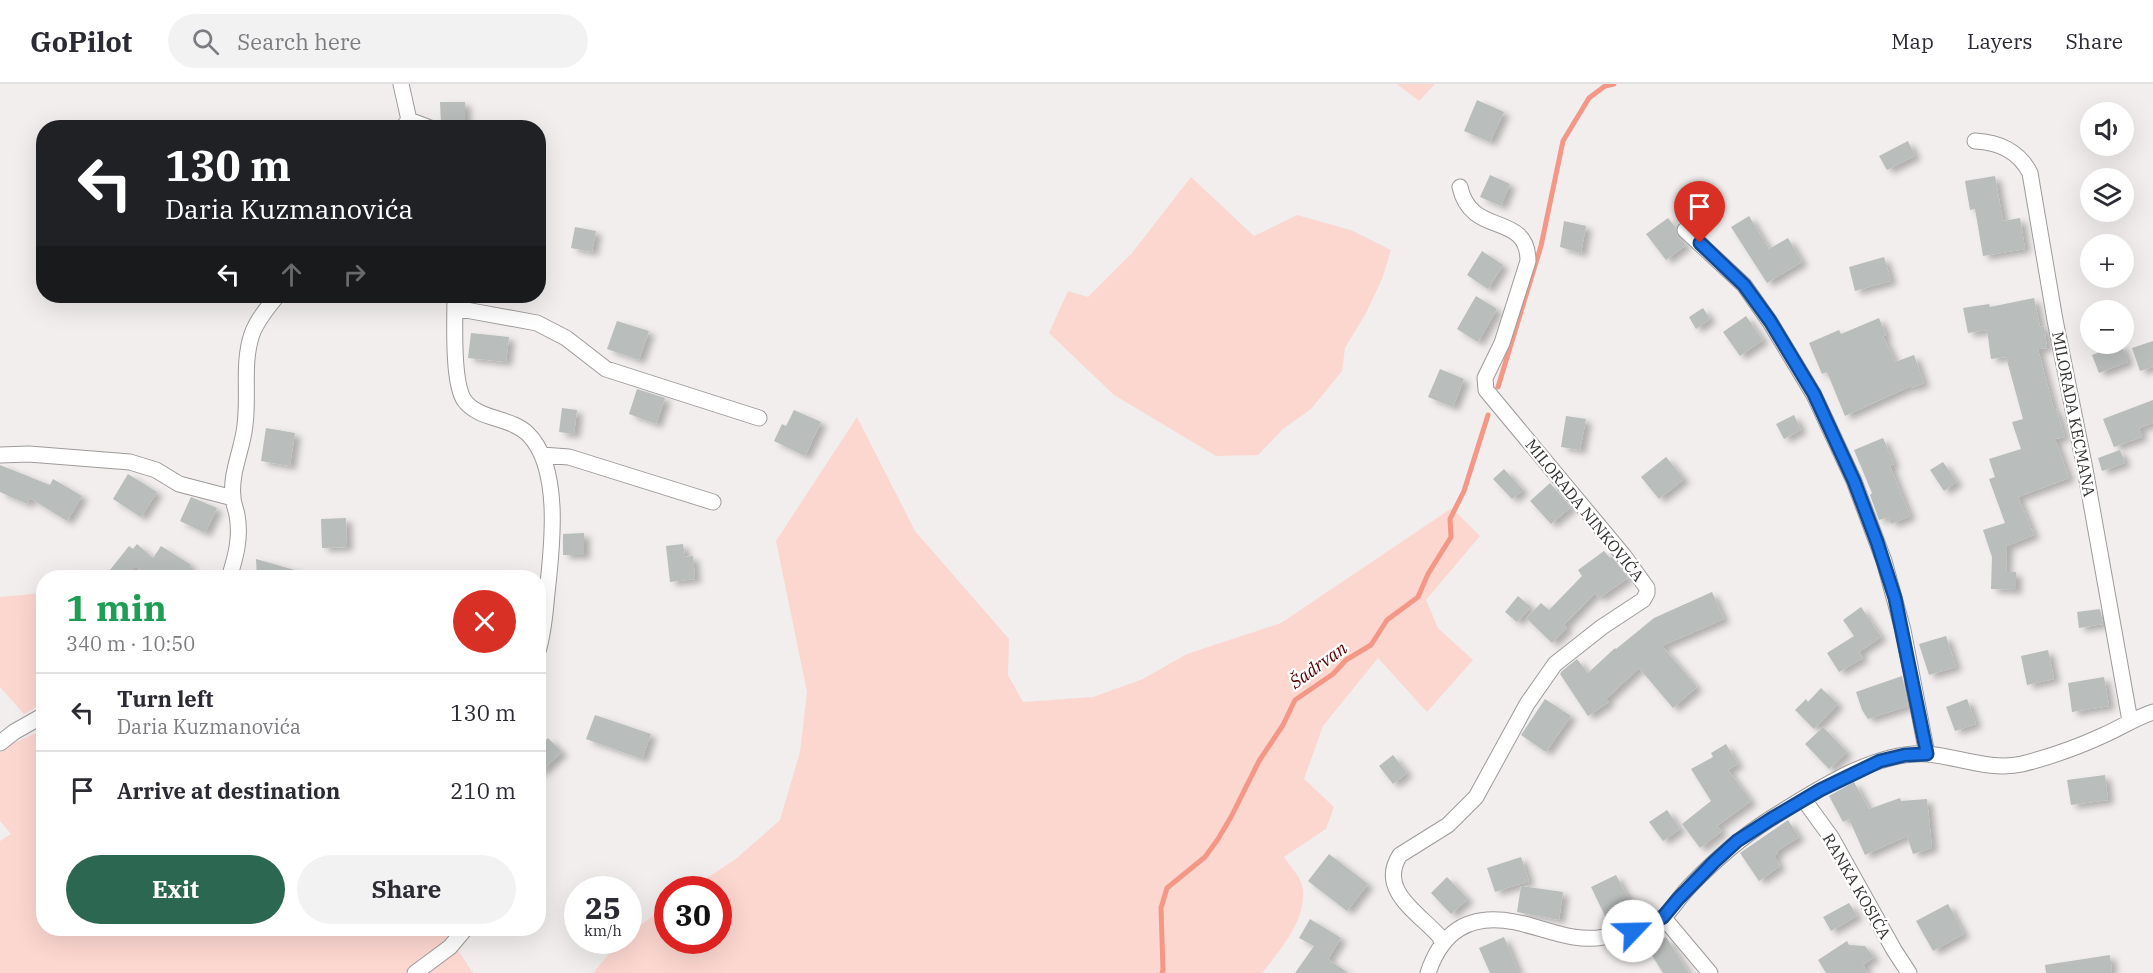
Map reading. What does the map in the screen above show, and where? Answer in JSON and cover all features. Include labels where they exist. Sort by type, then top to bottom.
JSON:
[{"type":"street","points":[[401,84],[405,120]]},
{"type":"street","name":"MILORADA KECMANA","points":[[1975,141],[1995,143],[2014,153],[2026,164],[2030,173],[2130,721]]},
{"type":"street","name":"MILORADA NINKOVIĆA","points":[[1442,943],[1440,937],[1396,891],[1393,879],[1396,861],[1400,855],[1448,825],[1476,797],[1527,704],[1555,664],[1602,627],[1643,600],[1647,593],[1647,588],[1624,556],[1486,390],[1485,378],[1502,343],[1528,261],[1528,250],[1525,241],[1516,233],[1479,217],[1469,210],[1463,200],[1460,187]]},
{"type":"street","points":[[1685,230],[1744,285],[1770,321],[1814,394],[1854,481],[1884,561],[1903,630],[1927,754]]},
{"type":"street","points":[[231,570],[236,556],[239,535],[233,484],[245,424],[248,351],[252,333],[271,303]]},
{"type":"street","points":[[455,303],[458,382],[464,400],[485,414],[519,427],[538,446],[542,455],[550,487],[552,529],[546,599]]},
{"type":"street","points":[[459,303],[537,323],[566,338],[606,369],[759,418]]},
{"type":"street","points":[[0,455],[29,454],[130,462],[156,470],[179,484],[233,498]]},
{"type":"street","points":[[542,455],[569,457],[713,502]]},
{"type":"street","points":[[1428,973],[1434,954],[1447,936],[1480,921],[1513,922],[1551,933],[1586,939],[1601,938],[1648,926],[1663,917],[1714,862],[1737,841],[1838,780],[1880,761],[1905,755],[1927,754],[1997,765],[2022,764],[2079,746],[2153,712]]},
{"type":"street","points":[[0,743],[36,720]]},
{"type":"street","name":"RANKA KOSIĆA","points":[[1804,800],[1832,837],[1909,973]]},
{"type":"street","points":[[1663,917],[1710,973]]},
{"type":"street","points":[[415,973],[450,947],[459,936]]},
{"type":"shaded area","points":[[1397,84],[1435,84],[1419,101]]},
{"type":"shaded area","points":[[1191,177],[1254,236],[1297,215],[1351,230],[1391,250],[1382,279],[1366,313],[1345,348],[1342,371],[1311,409],[1283,429],[1258,455],[1216,456],[1114,395],[1049,333],[1068,291],[1088,297],[1132,253]]},
{"type":"shaded area","points":[[857,417],[915,531],[1009,639],[1008,675],[1023,702],[1093,697],[1143,679],[1187,654],[1281,623],[1452,508],[1480,536],[1426,600],[1438,628],[1473,660],[1427,712],[1378,658],[1323,726],[1304,779],[1334,807],[1326,829],[1284,857],[1302,885],[1301,909],[1292,932],[1262,973],[593,973],[609,954],[642,954],[642,924],[654,915],[654,954],[732,954],[732,876],[710,876],[737,858],[780,820],[800,752],[807,692],[776,541]]},
{"type":"shaded area","points":[[36,594],[36,707],[24,714],[0,687],[0,597]]},
{"type":"shaded area","points":[[36,733],[36,936],[451,936],[406,973],[0,973],[0,841],[11,834],[0,821],[0,753],[7,746]]},
{"type":"shaded area","points":[[456,947],[473,973],[424,973]]},
{"type":"building","points":[[1477,100],[1504,112],[1490,142],[1464,131]]},
{"type":"building","points":[[440,102],[465,102],[465,120],[441,120]]},
{"type":"building","points":[[1908,141],[1915,156],[1887,170],[1879,156]]},
{"type":"building","points":[[1490,175],[1510,184],[1501,206],[1480,197]]},
{"type":"building","points":[[1995,176],[2003,221],[2020,218],[2025,249],[1983,256],[1975,209],[1970,210],[1965,181]]},
{"type":"building","points":[[1749,216],[1769,249],[1788,238],[1802,262],[1767,283],[1731,227]]},
{"type":"building","points":[[1668,218],[1676,228],[1678,237],[1686,245],[1666,260],[1646,234]]},
{"type":"building","points":[[1564,221],[1586,226],[1581,253],[1560,247]]},
{"type":"building","points":[[575,227],[596,231],[592,252],[571,248]]},
{"type":"building","points":[[1482,251],[1503,265],[1488,289],[1467,275]]},
{"type":"building","points":[[1884,257],[1891,281],[1855,291],[1849,267]]},
{"type":"building","points":[[1476,296],[1497,309],[1478,342],[1457,329]]},
{"type":"building","points":[[2034,298],[2040,327],[2044,326],[2047,348],[2038,349],[2054,410],[2056,409],[2065,437],[2055,439],[2069,478],[2018,497],[2034,535],[2007,546],[2006,572],[2016,572],[2016,590],[1991,589],[1992,557],[1983,530],[2005,523],[1989,479],[1995,477],[1989,459],[2021,449],[2012,422],[2023,419],[2006,357],[1991,359],[1987,330],[1968,333],[1963,308],[1989,304],[1990,307]]},
{"type":"building","points":[[1703,308],[1710,319],[1696,329],[1689,317]]},
{"type":"building","points":[[1746,316],[1763,340],[1740,356],[1723,332]]},
{"type":"building","points":[[1879,318],[1886,335],[1883,336],[1895,362],[1914,355],[1924,383],[1911,388],[1911,386],[1845,416],[1827,372],[1822,374],[1809,343],[1839,330],[1841,334]]},
{"type":"building","points":[[617,321],[649,331],[639,360],[607,349]]},
{"type":"building","points":[[471,333],[509,337],[506,362],[468,358]]},
{"type":"building","points":[[2153,341],[2153,367],[2140,371],[2134,347]]},
{"type":"building","points":[[2125,354],[2128,362],[2099,373],[2092,355]]},
{"type":"building","points":[[1440,369],[1464,379],[1453,407],[1428,397]]},
{"type":"building","points":[[637,389],[665,398],[656,424],[629,414]]},
{"type":"building","points":[[2153,400],[2153,423],[2139,428],[2142,437],[2114,447],[2103,419]]},
{"type":"building","points":[[562,408],[577,410],[574,434],[559,432]]},
{"type":"building","points":[[794,410],[821,422],[805,456],[774,441],[782,424],[786,426]]},
{"type":"building","points":[[1794,415],[1801,430],[1784,439],[1776,424]]},
{"type":"building","points":[[1566,416],[1586,419],[1580,450],[1561,447]]},
{"type":"building","points":[[266,428],[295,433],[290,466],[261,461]]},
{"type":"building","points":[[1883,438],[1894,464],[1890,466],[1910,516],[1891,524],[1889,517],[1879,520],[1870,495],[1872,493],[1854,450]]},
{"type":"building","points":[[2120,450],[2125,463],[2102,471],[2098,458]]},
{"type":"building","points":[[1666,457],[1684,479],[1659,499],[1641,477]]},
{"type":"building","points":[[1943,462],[1957,482],[1944,491],[1930,470]]},
{"type":"building","points":[[0,465],[50,485],[53,479],[82,496],[67,521],[30,498],[27,504],[0,492]]},
{"type":"building","points":[[1504,469],[1523,490],[1512,499],[1493,479]]},
{"type":"building","points":[[128,474],[157,492],[141,517],[113,499]]},
{"type":"building","points":[[1550,483],[1571,507],[1551,524],[1530,501]]},
{"type":"building","points":[[191,497],[217,508],[205,533],[180,521]]},
{"type":"building","points":[[346,518],[347,547],[322,548],[321,519]]},
{"type":"building","points":[[584,533],[584,555],[563,555],[563,534]]},
{"type":"building","points":[[137,544],[153,558],[161,546],[191,565],[188,570],[141,570],[135,566],[132,570],[110,570],[129,546],[133,549]]},
{"type":"building","points":[[683,544],[685,557],[693,556],[695,579],[670,582],[666,546]]},
{"type":"building","points":[[1604,551],[1610,558],[1612,557],[1628,578],[1599,598],[1595,593],[1564,625],[1567,628],[1552,643],[1526,618],[1541,603],[1549,610],[1582,576],[1578,570]]},
{"type":"building","points":[[256,559],[294,570],[257,570]]},
{"type":"building","points":[[1712,592],[1724,619],[1662,646],[1697,687],[1673,708],[1639,668],[1606,699],[1609,702],[1588,716],[1560,674],[1562,671],[1577,659],[1588,673],[1615,648],[1654,618]]},
{"type":"building","points":[[1518,596],[1531,607],[1517,622],[1505,612]]},
{"type":"building","points":[[1861,607],[1881,637],[1859,652],[1863,658],[1839,672],[1827,653],[1854,636],[1843,620]]},
{"type":"building","points":[[2100,609],[2103,624],[2079,628],[2077,612]]},
{"type":"building","points":[[1946,636],[1956,667],[1929,675],[1919,644]]},
{"type":"building","points":[[2048,650],[2054,679],[2027,685],[2021,656]]},
{"type":"building","points":[[1902,676],[1908,706],[1868,719],[1862,710],[1856,692]]},
{"type":"building","points":[[2104,677],[2109,706],[2072,712],[2068,683]]},
{"type":"building","points":[[1821,688],[1838,704],[1814,729],[1795,710],[1806,699],[1808,702]]},
{"type":"building","points":[[1545,699],[1571,716],[1546,752],[1521,735]]},
{"type":"building","points":[[1967,699],[1976,724],[1955,731],[1946,707]]},
{"type":"building","points":[[595,715],[651,734],[642,759],[586,739]]},
{"type":"building","points":[[1823,727],[1847,752],[1829,769],[1805,744]]},
{"type":"building","points":[[548,738],[562,752],[546,767],[546,740]]},
{"type":"building","points":[[1726,744],[1738,764],[1728,770],[1751,801],[1717,826],[1722,831],[1700,848],[1682,824],[1711,801],[1691,769],[1713,757],[1711,753]]},
{"type":"building","points":[[1393,755],[1407,773],[1393,784],[1379,766]]},
{"type":"building","points":[[2105,775],[2108,800],[2071,805],[2067,780]]},
{"type":"building","points":[[1854,782],[1869,809],[1900,798],[1901,801],[1927,799],[1932,848],[1913,854],[1907,836],[1865,855],[1849,819],[1843,822],[1829,796]]},
{"type":"building","points":[[1667,810],[1680,829],[1663,841],[1649,822]]},
{"type":"building","points":[[1788,820],[1799,837],[1777,851],[1778,853],[1774,856],[1780,866],[1759,881],[1740,853]]},
{"type":"building","points":[[1329,854],[1368,884],[1347,911],[1308,881]]},
{"type":"building","points":[[1521,857],[1529,881],[1495,892],[1487,868]]},
{"type":"building","points":[[1616,875],[1632,906],[1606,918],[1591,887]]},
{"type":"building","points":[[1447,877],[1468,899],[1451,914],[1431,893]]},
{"type":"building","points":[[1521,886],[1563,892],[1559,920],[1517,912]]},
{"type":"building","points":[[1849,903],[1857,916],[1831,931],[1823,917]]},
{"type":"building","points":[[1948,904],[1964,934],[1933,951],[1916,921]]},
{"type":"building","points":[[1310,919],[1341,938],[1328,959],[1348,973],[1295,973],[1314,946],[1299,938]]},
{"type":"building","points":[[1504,937],[1519,973],[1490,973],[1479,948]]},
{"type":"building","points":[[1666,937],[1689,973],[1663,973],[1648,949]]},
{"type":"building","points":[[1847,941],[1849,945],[1865,946],[1874,957],[1863,965],[1868,973],[1826,973],[1818,960]]},
{"type":"building","points":[[2110,955],[2112,973],[2046,973],[2045,965]]},
{"type":"waterway","points":[[1498,387],[1541,246],[1563,141],[1589,98],[1605,86],[1614,84]]},
{"type":"waterway","name":"Šadrvan","points":[[1162,973],[1161,908],[1167,888],[1205,857],[1218,839],[1259,761],[1283,725],[1295,700],[1333,674],[1346,660],[1371,645],[1387,620],[1418,597],[1428,574],[1451,537],[1450,519],[1464,491],[1488,415]]},
{"type":"route","points":[[1633,931],[1648,926],[1663,917],[1714,862],[1737,841],[1771,819],[1858,770],[1892,757],[1927,754],[1895,598],[1884,561],[1854,481],[1814,394],[1770,321],[1744,285],[1700,243]]}]
